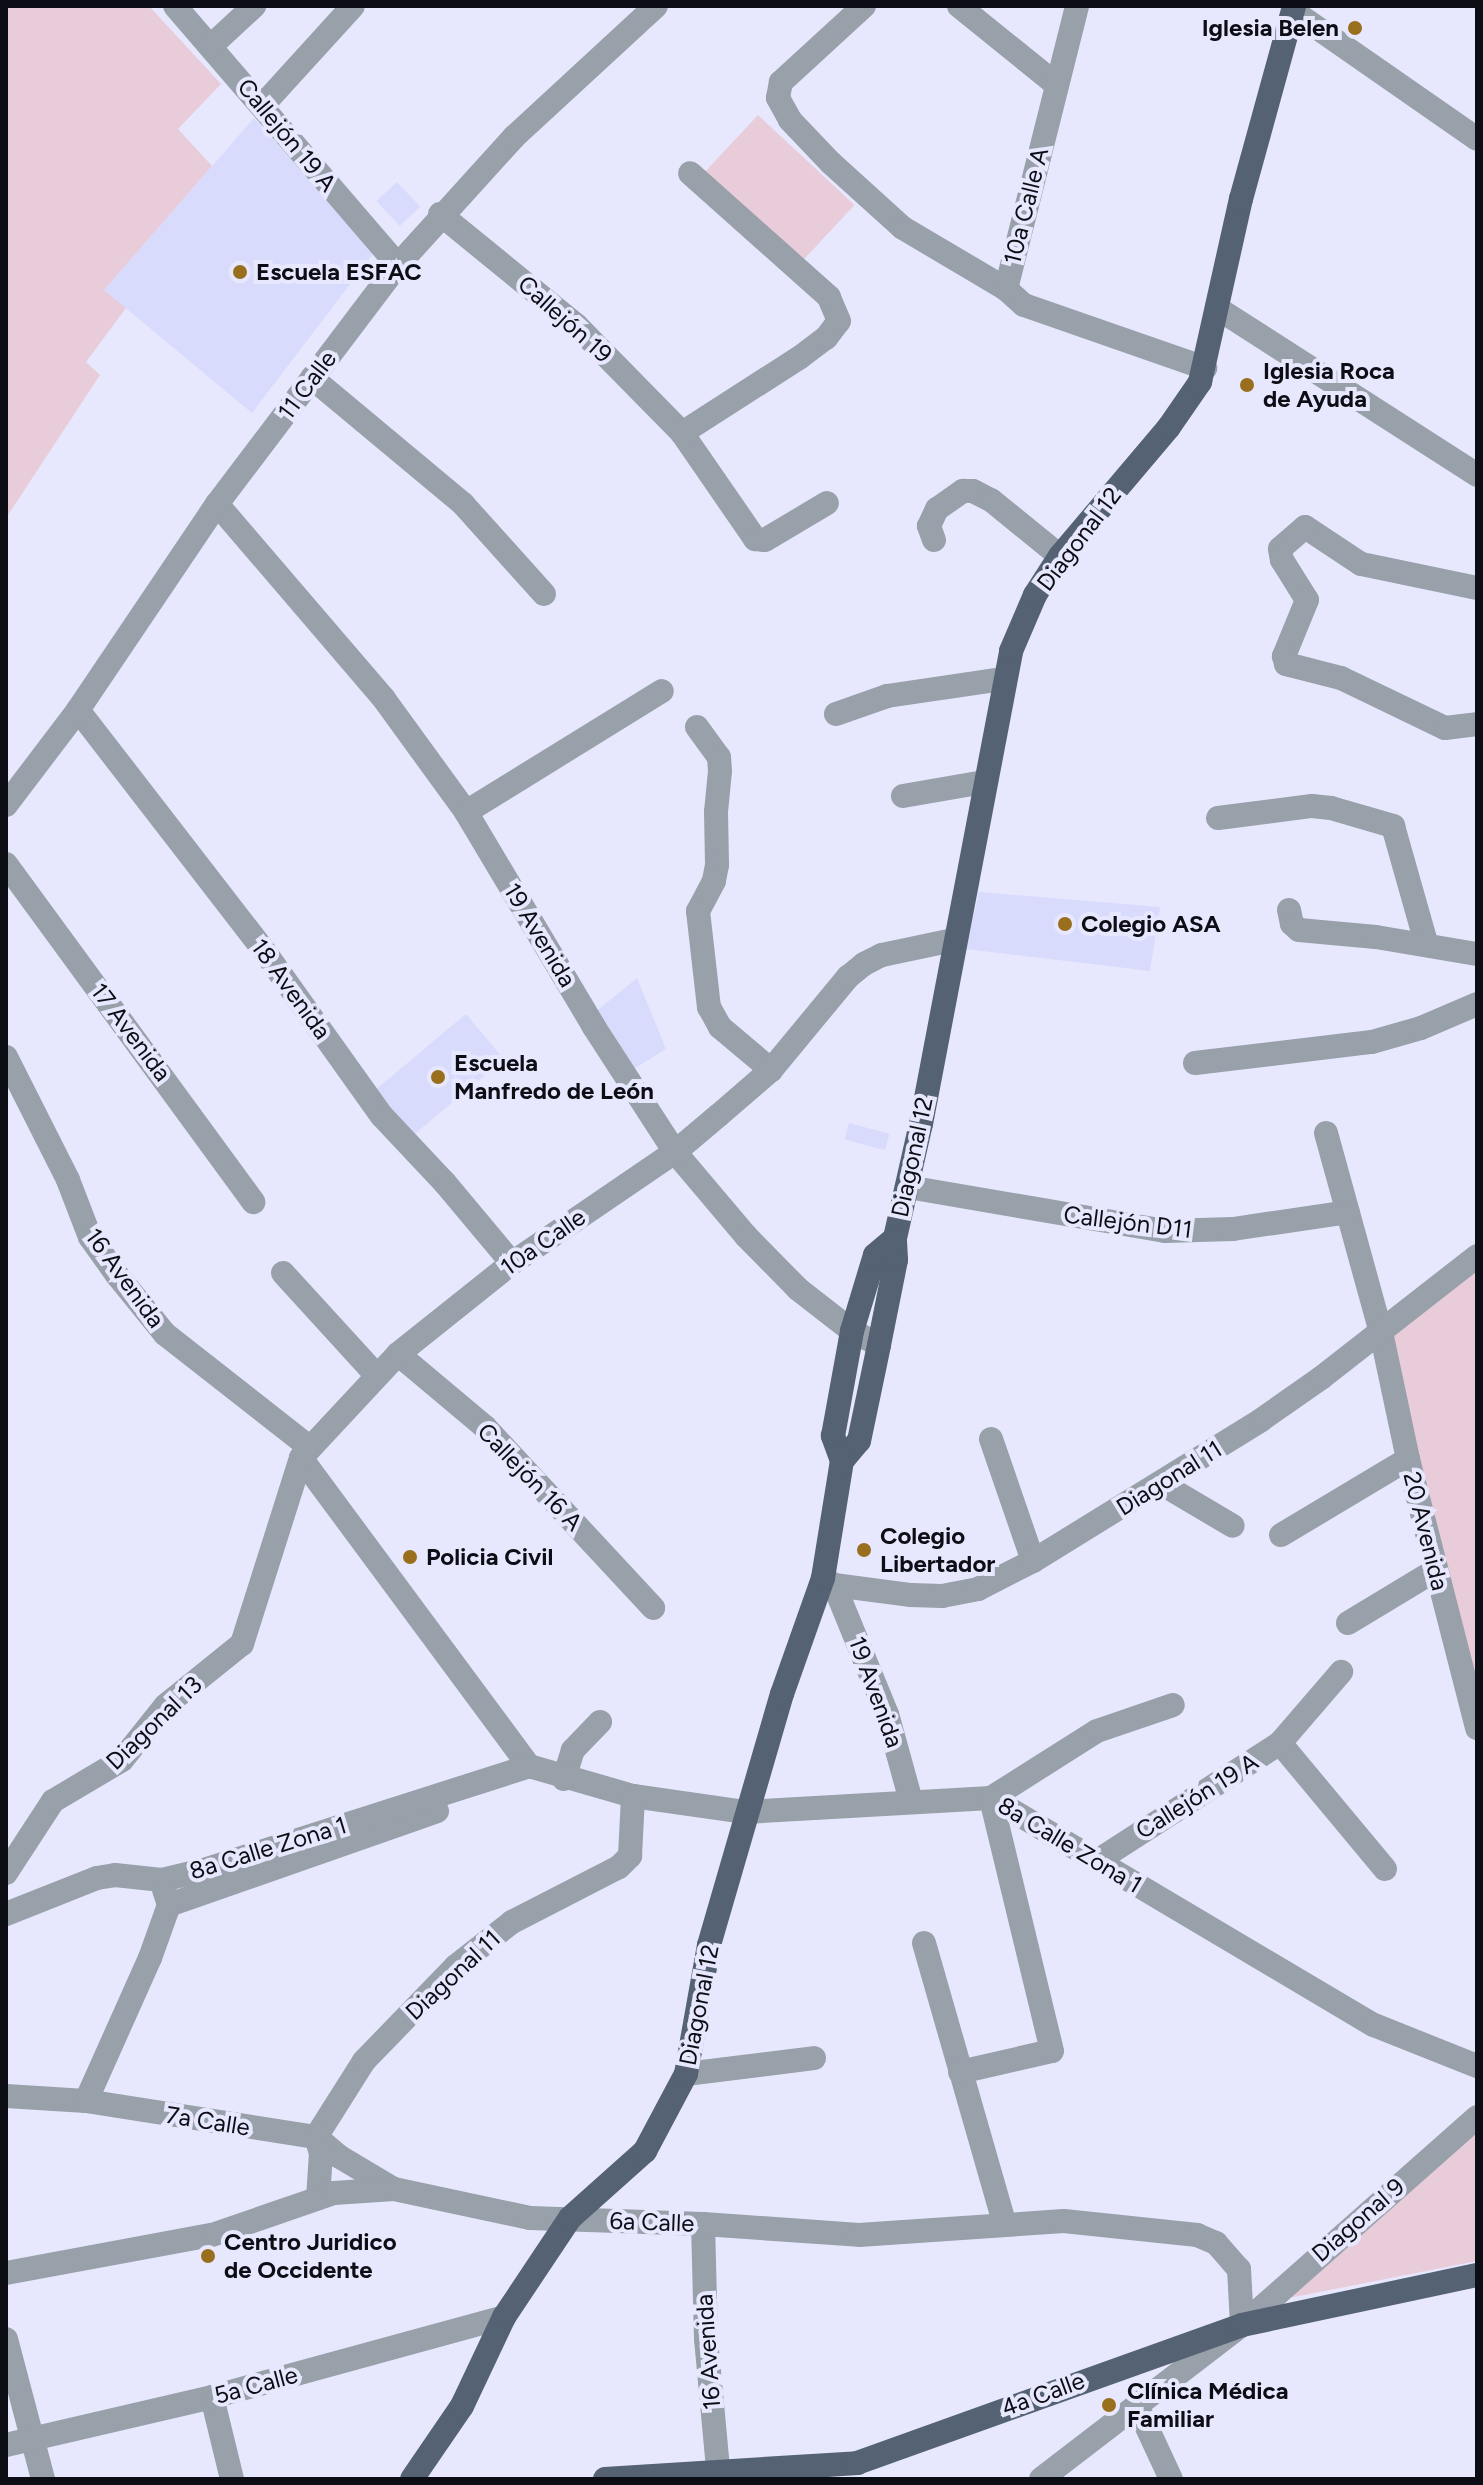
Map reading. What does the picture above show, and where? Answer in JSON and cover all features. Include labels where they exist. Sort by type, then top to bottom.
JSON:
[{"type":"main road","name":"Diagonal 12","points":[[842,1461],[859,1441],[879,1345],[896,1260],[895,1238],[908,1187],[1002,679],[1024,618],[1060,556],[1169,427],[1193,394],[1205,368],[1264,108],[1294,8]]},
{"type":"main road","name":"Diagonal 12","points":[[412,2479],[462,2406],[504,2317],[570,2218],[645,2151],[686,2074],[709,1945],[746,1812],[829,1581],[842,1461],[833,1436],[852,1331],[875,1255],[895,1238]]},
{"type":"main road","name":"4a Calle","points":[[605,2479],[857,2463],[1242,2325],[1477,2275]]},
{"type":"street","name":"Callejón 19 A","points":[[175,6],[398,265]]},
{"type":"street","points":[[211,46],[254,6]]},
{"type":"street","points":[[262,106],[353,6]]},
{"type":"street","name":"11 Calle","points":[[6,805],[78,710],[217,504],[398,265],[440,214],[514,137],[656,6]]},
{"type":"street","points":[[864,6],[786,77],[778,89],[782,110],[831,163],[903,228],[1006,289]]},
{"type":"street","points":[[959,6],[1057,85]]},
{"type":"street","name":"10a Calle A","points":[[1077,6],[1006,289],[1034,310],[1119,335],[1205,368]]},
{"type":"street","points":[[1294,8],[1477,139]]},
{"type":"street","points":[[682,433],[799,358],[826,338],[839,321],[829,297],[690,173]]},
{"type":"street","name":"Callejón 19","points":[[440,214],[576,325],[682,433],[755,539],[765,540],[827,503]]},
{"type":"street","points":[[1217,308],[1477,475]]},
{"type":"street","points":[[312,378],[463,504],[544,594]]},
{"type":"street","points":[[934,540],[930,517],[963,491],[973,491],[991,500],[1060,556]]},
{"type":"street","name":"19 Avenida","points":[[217,504],[384,699],[466,812],[594,1027],[675,1152],[777,1268],[852,1331],[879,1345]]},
{"type":"street","points":[[1477,588],[1368,567],[1305,527],[1280,549],[1282,560],[1307,604],[1284,656],[1286,664],[1341,678],[1445,728],[1477,724]]},
{"type":"street","points":[[836,714],[887,696],[1002,679]]},
{"type":"street","points":[[466,812],[662,691]]},
{"type":"street","name":"18 Avenida","points":[[78,710],[262,948],[382,1116],[445,1183],[512,1263]]},
{"type":"street","points":[[697,727],[719,757],[716,873],[698,911],[709,1007],[720,1027],[771,1070]]},
{"type":"street","points":[[903,796],[984,782]]},
{"type":"street","points":[[1218,818],[1312,806],[1331,808],[1393,826],[1426,943]]},
{"type":"street","name":"17 Avenida","points":[[6,864],[253,1202]]},
{"type":"street","points":[[1289,910],[1292,924],[1299,930],[1426,943],[1477,954]]},
{"type":"street","name":"10a Calle","points":[[242,1644],[305,1452],[376,1375],[512,1263],[675,1152],[771,1070],[848,977],[864,964],[882,955],[954,940]]},
{"type":"street","points":[[1195,1063],[1372,1042],[1421,1028],[1477,1004]]},
{"type":"street","name":"16 Avenida","points":[[6,1057],[68,1180],[90,1237],[117,1275],[165,1334],[305,1452],[529,1766]]},
{"type":"street","name":"20 Avenida","points":[[1326,1133],[1381,1332],[1408,1459],[1477,1728]]},
{"type":"street","name":"Callejón D11","points":[[908,1187],[1165,1231],[1233,1229],[1348,1212]]},
{"type":"street","name":"Diagonal 11","points":[[829,1581],[911,1595],[957,1594],[978,1589],[1033,1561],[1162,1484],[1272,1413],[1477,1256]]},
{"type":"street","points":[[283,1273],[376,1375]]},
{"type":"street","name":"Callejón 16 A","points":[[398,1354],[485,1427],[653,1608]]},
{"type":"street","points":[[991,1439],[1033,1561]]},
{"type":"street","points":[[1281,1535],[1408,1459]]},
{"type":"street","points":[[1162,1484],[1233,1526]]},
{"type":"street","points":[[1348,1623],[1436,1570]]},
{"type":"street","name":"19 Avenida","points":[[829,1581],[887,1714],[911,1801]]},
{"type":"street","name":"Diagonal 13","points":[[6,1873],[53,1801],[122,1760],[166,1705],[242,1644]]},
{"type":"street","points":[[1280,1743],[1341,1672]]},
{"type":"street","points":[[960,2072],[1052,2051],[991,1798],[1097,1731],[1173,1705]]},
{"type":"street","points":[[564,1779],[573,1750],[600,1722]]},
{"type":"street","name":"Callejón 19 A","points":[[1097,1861],[1280,1743],[1385,1869]]},
{"type":"street","name":"8a Calle Zona 1","points":[[169,1905],[471,1799],[529,1766]]},
{"type":"street","name":"8a Calle Zona 1","points":[[6,1914],[97,1878],[115,1875],[162,1880],[529,1766],[564,1779],[633,1796],[746,1812],[991,1798],[1374,2025],[1477,2066]]},
{"type":"street","name":"Diagonal 11","points":[[316,2137],[364,2061],[456,1966],[512,1922],[619,1867],[630,1856],[633,1796]]},
{"type":"street","points":[[86,2101],[150,1958],[169,1905],[162,1880]]},
{"type":"street","points":[[924,1943],[1005,2225]]},
{"type":"street","points":[[1453,2057],[1477,2049]]},
{"type":"street","points":[[686,2074],[814,2058]]},
{"type":"street","name":"7a Calle","points":[[6,2096],[86,2101],[316,2137],[340,2157],[394,2189]]},
{"type":"street","name":"Diagonal 9","points":[[1041,2479],[1138,2408],[1242,2325],[1477,2117]]},
{"type":"street","points":[[316,2137],[321,2153],[318,2198]]},
{"type":"street","name":"6a Calle","points":[[6,2273],[212,2235],[318,2198],[363,2189],[394,2189],[530,2218],[703,2224],[859,2235],[1064,2221],[1197,2235],[1216,2243],[1239,2269],[1242,2325]]},
{"type":"street","name":"16 Avenida","points":[[703,2224],[706,2339],[718,2474]]},
{"type":"street","name":"5a Calle","points":[[6,2445],[212,2397],[504,2317]]},
{"type":"street","points":[[6,2339],[43,2479]]},
{"type":"street","points":[[212,2397],[232,2479]]},
{"type":"street","points":[[1138,2408],[1171,2479]]},
{"type":"shaded area","points":[[6,6],[149,6],[221,84],[178,129],[212,166],[104,290],[126,308],[86,362],[100,375],[6,518]]},
{"type":"shaded area","points":[[758,115],[855,205],[801,263],[704,173]]},
{"type":"shaded area","name":"Escuela ESFAC","points":[[254,118],[373,254],[252,413],[104,290]]},
{"type":"shaded area","points":[[397,182],[420,207],[400,226],[377,201]]},
{"type":"shaded area","name":"Colegio ASA","points":[[979,892],[1160,907],[1150,971],[966,949]]},
{"type":"shaded area","points":[[637,978],[666,1049],[632,1070],[589,1017]]},
{"type":"shaded area","name":"Escuela Manfredo de León","points":[[466,1014],[504,1059],[410,1138],[372,1093]]},
{"type":"shaded area","points":[[849,1123],[890,1134],[885,1150],[845,1139]]},
{"type":"shaded area","points":[[1477,1266],[1477,1703],[1384,1342]]},
{"type":"shaded area","points":[[1477,2124],[1477,2261],[1289,2298]]},
{"type":"place","name":"Iglesia Belen","points":[[1355,28]]},
{"type":"place","name":"Escuela ESFAC","points":[[240,272]]},
{"type":"place","name":"Iglesia Roca de Ayuda","points":[[1247,385]]},
{"type":"place","name":"Colegio ASA","points":[[1065,924]]},
{"type":"place","name":"Escuela Manfredo de León","points":[[438,1077]]},
{"type":"place","name":"Colegio Libertador","points":[[864,1550]]},
{"type":"place","name":"Policia Civil","points":[[410,1557]]},
{"type":"place","name":"Centro Juridico de Occidente","points":[[208,2256]]},
{"type":"place","name":"Clínica Médica Familiar","points":[[1109,2405]]}]
